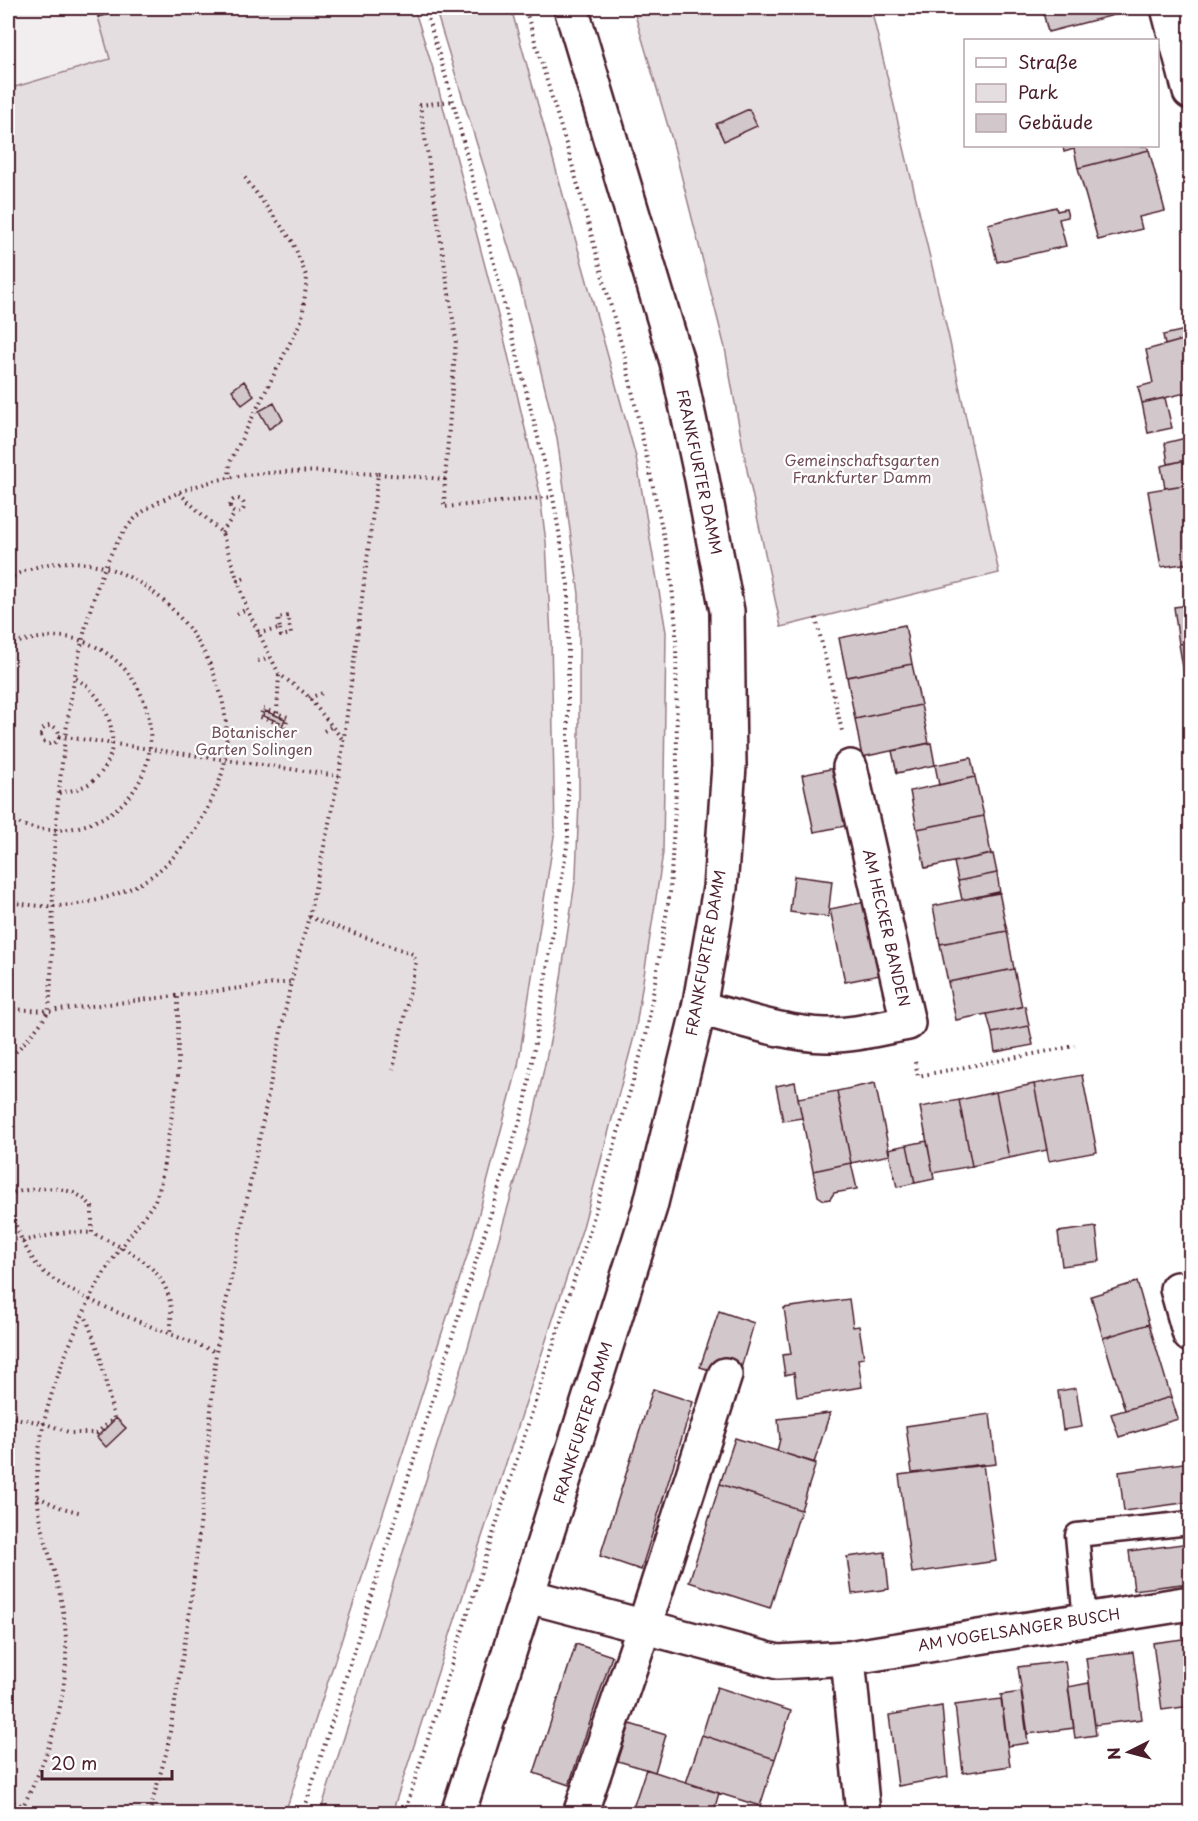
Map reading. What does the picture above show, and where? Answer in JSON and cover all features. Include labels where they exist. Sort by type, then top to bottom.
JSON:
[{"type":"street","name":"FRANKFURTER DAMM","points":[[458,1814],[650,1207],[699,1008],[720,888],[728,777],[727,611],[677,362],[571,8]]},
{"type":"street","points":[[1168,8],[1191,92]]},
{"type":"street","name":"AM HECKER BANDEN","points":[[699,1008],[791,1031],[825,1035],[851,1034],[908,1023],[850,767]]},
{"type":"street","points":[[1178,1289],[1191,1335]]},
{"type":"street","points":[[580,1814],[644,1627],[725,1376]]},
{"type":"street","name":"AM VOGELSANGER BUSCH","points":[[528,1596],[778,1662],[848,1658],[1191,1603]]},
{"type":"street","points":[[848,1658],[863,1814]]},
{"type":"lane","points":[[1085,1620],[1077,1535],[1191,1523]]},
{"type":"path","points":[[303,1814],[525,1104],[567,840],[568,585],[553,497],[453,100],[425,8]]},
{"type":"path","points":[[404,1814],[589,1233],[643,1047],[670,892],[677,773],[675,628],[670,566],[625,358],[572,164],[525,8]]},
{"type":"path","points":[[453,100],[420,105],[456,339],[444,507],[553,497]]},
{"type":"path","points":[[229,479],[230,462],[302,319],[307,278],[302,260],[293,242],[242,174]]},
{"type":"path","points":[[8,1061],[50,1011],[55,830],[65,737],[83,642],[104,567],[124,530],[144,512],[179,493],[229,479],[293,472],[378,474],[445,479]]},
{"type":"path","points":[[149,1814],[167,1750],[189,1617],[203,1501],[216,1352],[291,982],[309,917],[339,776],[378,474]]},
{"type":"path","points":[[179,493],[222,533],[247,609],[279,674],[309,698],[343,741]]},
{"type":"path","points":[[235,499],[240,499],[245,504],[244,509],[239,514],[235,513],[230,505],[235,499]]},
{"type":"path","points":[[222,533],[235,513]]},
{"type":"path","points":[[8,579],[31,569],[82,563],[104,567],[135,580],[151,591],[177,614],[195,636],[217,677],[224,720],[225,759],[215,792],[189,838],[165,866],[138,885],[101,900],[52,908],[8,901]]},
{"type":"path","points":[[237,581],[247,577]]},
{"type":"path","points":[[237,614],[247,609]]},
{"type":"path","points":[[288,616],[291,634],[281,636],[280,629],[278,618],[288,616]]},
{"type":"path","points":[[816,618],[850,767]]},
{"type":"path","points":[[258,633],[280,629]]},
{"type":"path","points":[[8,644],[51,637],[83,642],[111,658],[135,684],[149,713],[152,748],[143,776],[124,804],[99,820],[55,830],[39,829],[8,818]]},
{"type":"path","points":[[258,661],[270,658]]},
{"type":"path","points":[[277,713],[279,674]]},
{"type":"path","points":[[59,794],[82,787],[99,775],[110,755],[112,743],[113,731],[106,710],[92,690],[75,678]]},
{"type":"path","points":[[309,698],[323,693]]},
{"type":"path","points":[[263,709],[277,713],[288,717],[283,734],[274,732],[277,723],[261,717],[263,709]]},
{"type":"path","points":[[50,726],[56,728],[59,736],[54,743],[48,744],[42,739],[42,733],[50,726]]},
{"type":"path","points":[[324,731],[332,727]]},
{"type":"path","points":[[59,736],[339,776]]},
{"type":"path","points":[[309,917],[413,954],[417,962],[393,1069]]},
{"type":"path","points":[[8,1009],[50,1011],[291,982]]},
{"type":"path","points":[[19,1814],[59,1719],[66,1645],[62,1601],[42,1532],[38,1497],[38,1455],[43,1423],[90,1299],[155,1201],[164,1170],[178,1078],[178,995]]},
{"type":"path","points":[[908,1023],[918,1076],[1075,1046]]},
{"type":"path","points":[[8,1194],[39,1190],[76,1192],[92,1207],[92,1233]]},
{"type":"path","points":[[8,1203],[22,1241],[38,1266],[52,1279],[90,1299],[216,1352]]},
{"type":"path","points":[[22,1241],[67,1232],[92,1233],[123,1247],[160,1276],[167,1287],[173,1316],[170,1333]]},
{"type":"path","points":[[8,1417],[43,1423],[71,1433],[97,1433],[114,1418],[99,1352],[84,1314]]},
{"type":"path","points":[[38,1497],[59,1507],[82,1513]]},
{"type":"path","points":[[8,1800],[44,1814]]},
{"type":"shaded area","points":[[8,8],[290,8],[8,89]]},
{"type":"green space","name":"Botanischer Garten Solingen","points":[[135,8],[414,8],[434,72],[505,342],[539,489],[546,542],[551,637],[555,830],[518,1066],[470,1247],[285,1813],[8,1814],[8,89],[110,59],[98,17]]},
{"type":"green space","points":[[435,8],[511,8],[636,457],[666,632],[663,853],[635,1033],[583,1227],[392,1813],[320,1813],[466,1354],[533,1119],[555,1018],[576,875],[579,802],[579,594],[557,438],[519,281]]},
{"type":"green space","name":"Gemeinschaftsgarten Frankfurter Damm","points":[[633,8],[871,8],[949,338],[999,573],[781,627],[747,470],[725,348],[673,143]]},
{"type":"building","points":[[96,8],[135,8],[98,17]]},
{"type":"building","points":[[1042,8],[1116,8],[1118,14],[1048,32]]},
{"type":"building","points":[[749,109],[757,126],[724,141],[716,124]]},
{"type":"building","points":[[1063,147],[1148,147],[1149,150],[1078,168],[1074,149],[1064,152]]},
{"type":"building","points":[[1149,150],[1165,211],[1139,217],[1142,229],[1098,240],[1078,168]]},
{"type":"building","points":[[1056,207],[1057,211],[1066,209],[1068,217],[1059,219],[1066,246],[997,262],[988,224]]},
{"type":"building","points":[[1190,329],[1190,338],[1165,345],[1163,335]]},
{"type":"building","points":[[1190,338],[1190,392],[1142,403],[1138,387],[1153,383],[1146,350]]},
{"type":"building","points":[[244,381],[254,396],[242,405],[232,390]]},
{"type":"building","points":[[1165,398],[1172,428],[1148,433],[1142,403]]},
{"type":"building","points":[[274,403],[283,420],[269,429],[259,411]]},
{"type":"building","points":[[1190,437],[1190,459],[1168,464],[1165,443]]},
{"type":"building","points":[[1190,459],[1190,484],[1165,488],[1161,466]]},
{"type":"building","points":[[1190,484],[1190,563],[1161,567],[1148,491]]},
{"type":"building","points":[[1190,605],[1190,642],[1179,644],[1174,607]]},
{"type":"building","points":[[905,625],[912,664],[847,677],[839,638]]},
{"type":"building","points":[[1190,642],[1190,678],[1185,679],[1179,644]]},
{"type":"building","points":[[912,664],[921,705],[855,719],[847,677]]},
{"type":"building","points":[[1190,678],[1190,714],[1185,679]]},
{"type":"building","points":[[921,705],[929,743],[862,757],[855,719]]},
{"type":"building","points":[[265,711],[285,719],[280,731],[277,730],[280,722],[263,716]]},
{"type":"building","points":[[931,743],[935,765],[897,773],[892,751]]},
{"type":"building","points":[[971,758],[975,777],[939,785],[935,765]]},
{"type":"building","points":[[839,767],[850,825],[814,832],[802,775]]},
{"type":"building","points":[[975,777],[984,816],[917,829],[910,791]]},
{"type":"building","points":[[984,816],[991,854],[925,868],[917,829]]},
{"type":"building","points":[[993,854],[997,873],[958,881],[954,862]]},
{"type":"building","points":[[997,873],[1000,893],[962,900],[958,881]]},
{"type":"building","points":[[794,876],[832,881],[828,917],[790,912]]},
{"type":"building","points":[[999,892],[1007,931],[940,944],[933,906]]},
{"type":"building","points":[[865,902],[880,975],[845,982],[830,909]]},
{"type":"building","points":[[1007,931],[1014,969],[948,982],[940,944]]},
{"type":"building","points":[[1014,969],[1022,1007],[956,1020],[948,982]]},
{"type":"building","points":[[1025,1006],[1029,1026],[992,1033],[987,1014]]},
{"type":"building","points":[[1029,1026],[1033,1045],[995,1052],[992,1033]]},
{"type":"building","points":[[1082,1075],[1097,1152],[1049,1161],[1034,1084]]},
{"type":"building","points":[[795,1082],[802,1118],[783,1121],[776,1086]]},
{"type":"building","points":[[875,1083],[890,1155],[851,1163],[837,1091]]},
{"type":"building","points":[[1034,1084],[1047,1150],[1009,1158],[996,1092]]},
{"type":"building","points":[[837,1091],[851,1163],[813,1171],[798,1098]]},
{"type":"building","points":[[996,1092],[1009,1158],[972,1166],[959,1100]]},
{"type":"building","points":[[959,1100],[972,1166],[933,1173],[920,1107]]},
{"type":"building","points":[[927,1141],[934,1179],[915,1183],[907,1145]]},
{"type":"building","points":[[907,1145],[915,1183],[897,1187],[888,1149]]},
{"type":"building","points":[[851,1163],[857,1189],[834,1193],[830,1199],[824,1200],[818,1196],[813,1171]]},
{"type":"building","points":[[1096,1227],[1100,1261],[1062,1266],[1058,1232]]},
{"type":"building","points":[[1137,1282],[1149,1324],[1103,1338],[1091,1296]]},
{"type":"building","points":[[849,1299],[853,1327],[859,1326],[864,1358],[858,1359],[862,1387],[797,1397],[794,1373],[785,1375],[782,1355],[791,1354],[784,1308]]},
{"type":"building","points":[[719,1311],[754,1323],[738,1379],[700,1367]]},
{"type":"building","points":[[1149,1324],[1171,1397],[1125,1410],[1103,1338]]},
{"type":"building","points":[[1076,1388],[1082,1427],[1063,1430],[1058,1391]]},
{"type":"building","points":[[653,1389],[693,1402],[641,1570],[600,1556]]},
{"type":"building","points":[[1171,1397],[1178,1419],[1119,1437],[1111,1414]]},
{"type":"building","points":[[830,1413],[814,1463],[777,1451],[780,1439],[778,1419]]},
{"type":"building","points":[[990,1414],[996,1464],[912,1473],[906,1426]]},
{"type":"building","points":[[116,1418],[126,1428],[106,1447],[97,1437]]},
{"type":"building","points":[[735,1438],[816,1463],[801,1510],[720,1484]]},
{"type":"building","points":[[1190,1462],[1190,1502],[1124,1511],[1119,1472]]},
{"type":"building","points":[[983,1464],[996,1561],[912,1573],[899,1475]]},
{"type":"building","points":[[720,1484],[801,1510],[770,1608],[689,1582]]},
{"type":"building","points":[[1190,1543],[1190,1583],[1134,1590],[1129,1551]]},
{"type":"building","points":[[885,1552],[889,1589],[852,1594],[847,1557]]},
{"type":"building","points":[[1190,1638],[1190,1706],[1162,1710],[1153,1643]]},
{"type":"building","points":[[576,1644],[612,1656],[569,1785],[534,1773]]},
{"type":"building","points":[[1133,1652],[1142,1719],[1095,1725],[1086,1658]]},
{"type":"building","points":[[1065,1661],[1074,1728],[1028,1734],[1018,1667]]},
{"type":"building","points":[[1089,1683],[1096,1735],[1075,1738],[1068,1687]]},
{"type":"building","points":[[717,1687],[791,1711],[775,1759],[702,1735]]},
{"type":"building","points":[[1021,1692],[1028,1743],[1008,1746],[1001,1695]]},
{"type":"building","points":[[1001,1699],[1010,1766],[963,1773],[955,1705]]},
{"type":"building","points":[[942,1706],[948,1777],[898,1786],[889,1715]]},
{"type":"building","points":[[630,1724],[666,1735],[655,1772],[618,1761]]},
{"type":"building","points":[[702,1735],[775,1759],[760,1806],[686,1783]]},
{"type":"building","points":[[646,1769],[719,1793],[713,1814],[631,1814]]}]
